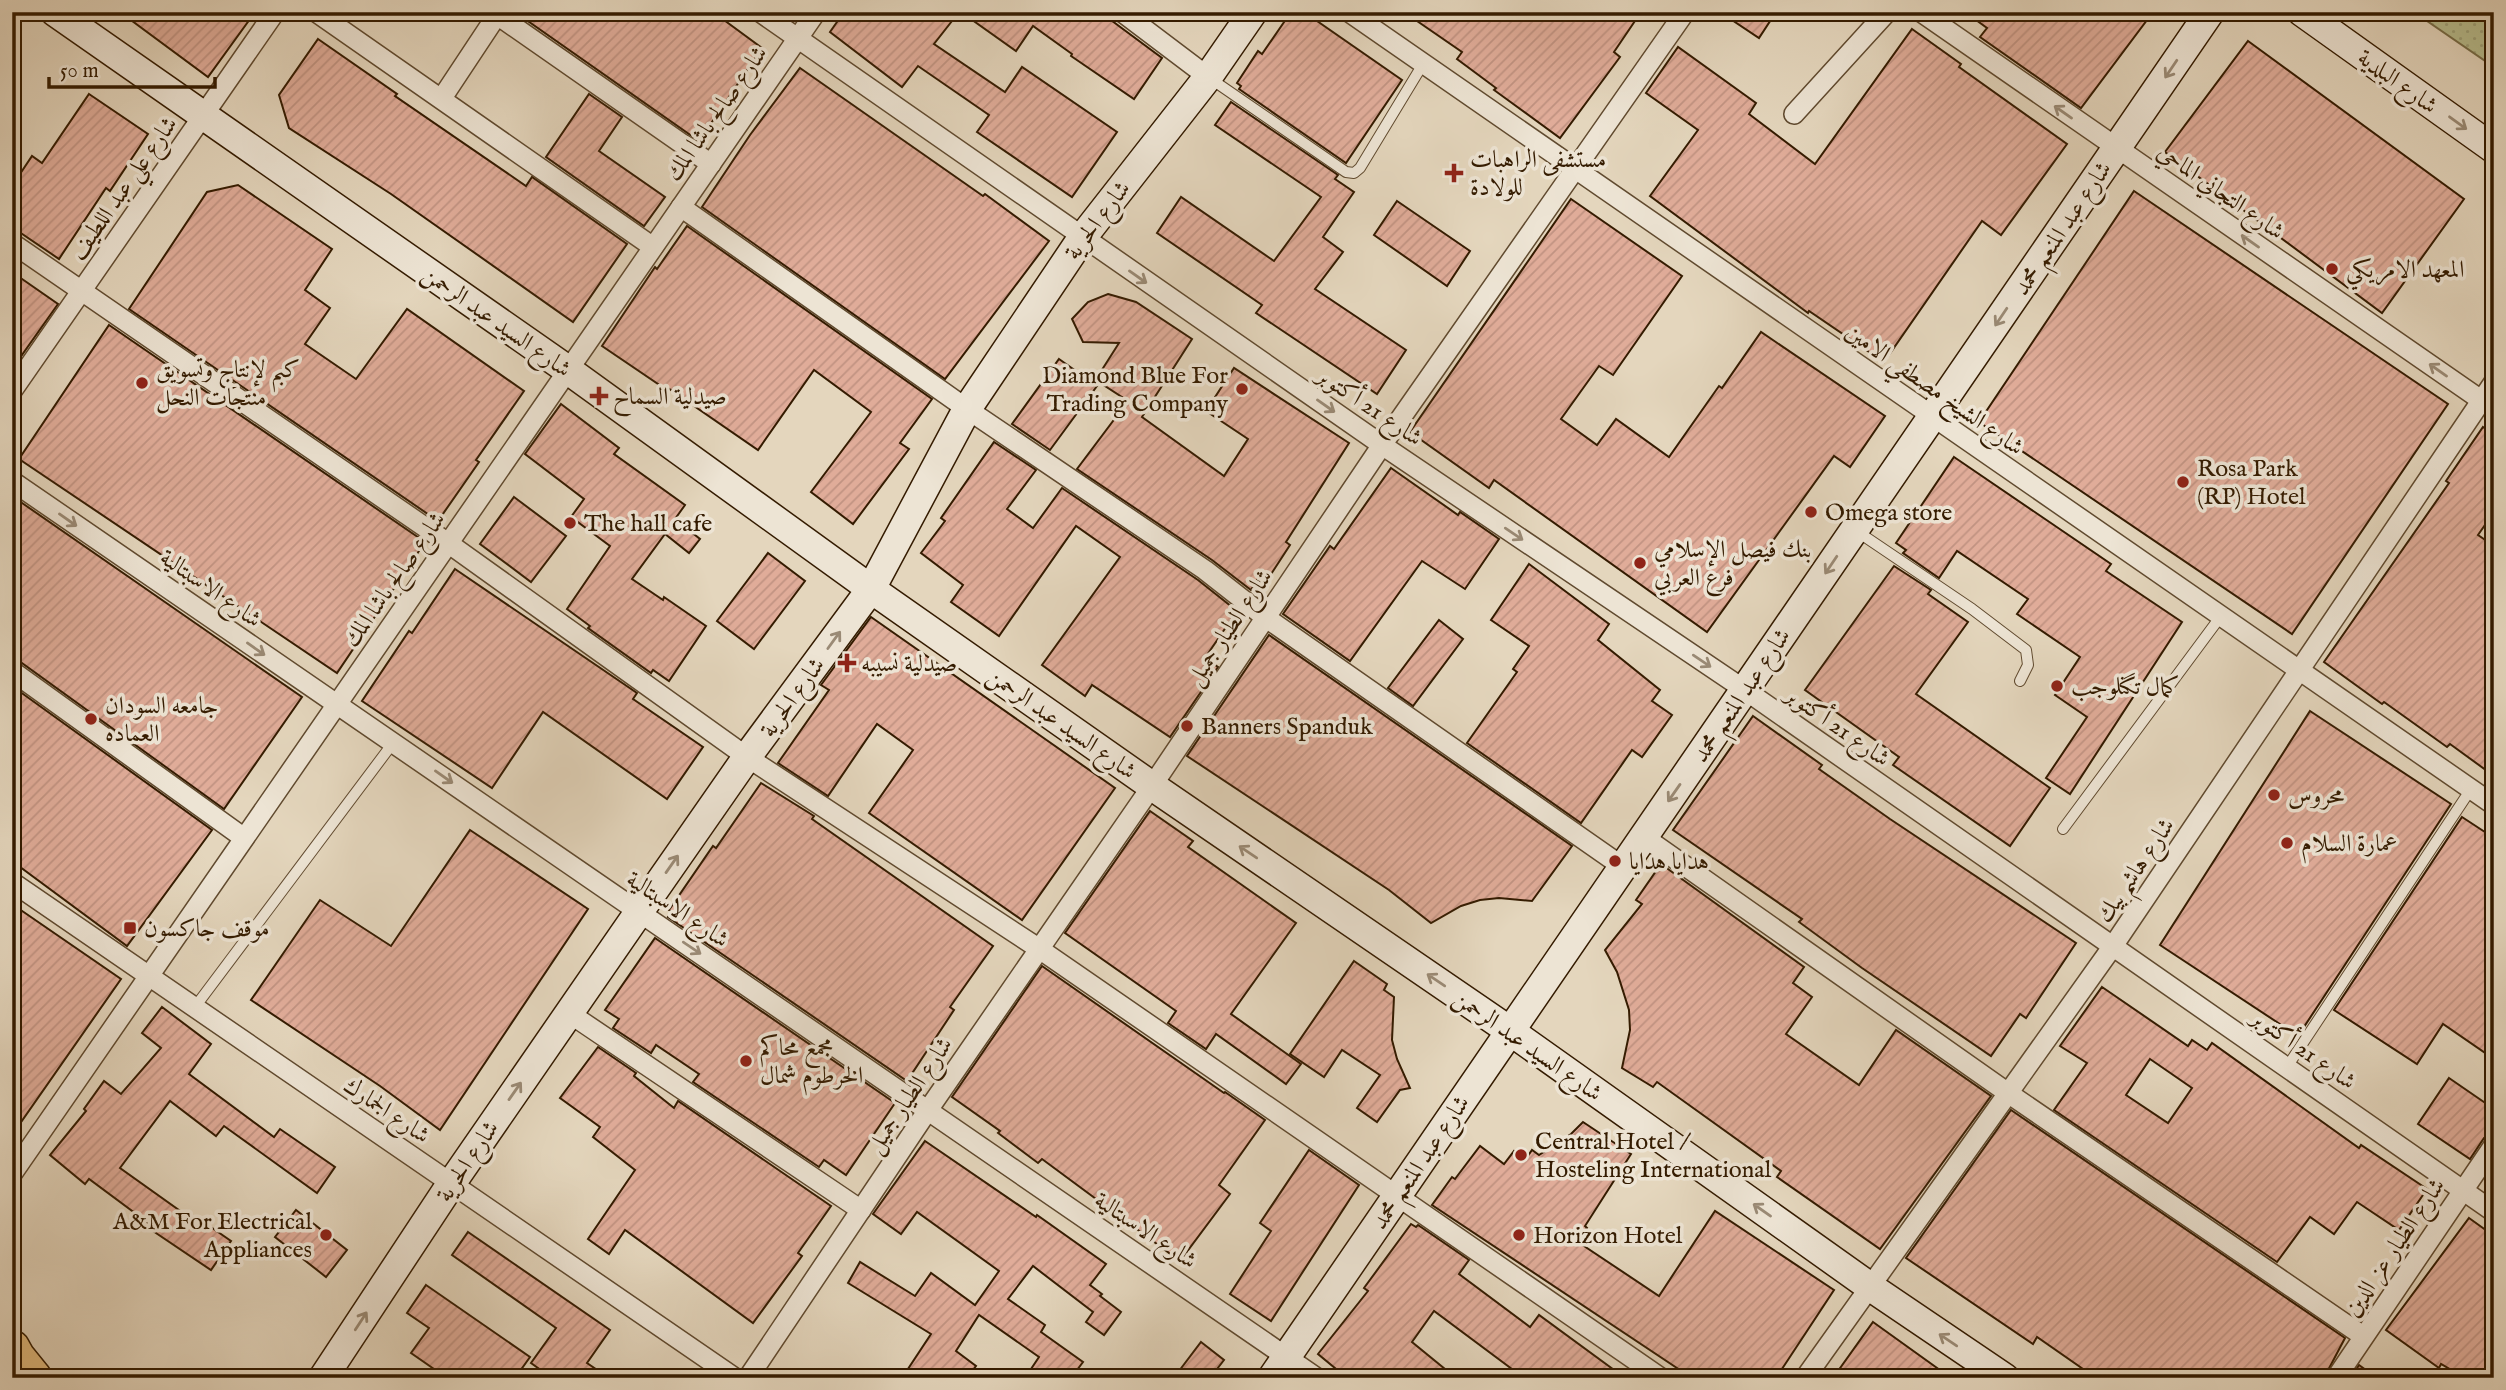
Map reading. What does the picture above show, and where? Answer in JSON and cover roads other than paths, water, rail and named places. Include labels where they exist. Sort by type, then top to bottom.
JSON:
[{"type":"highway","points":[[12,1348],[34,1378]]},
{"type":"street","name":"شارع السيد عبد الرحمن","points":[[54,12],[568,370],[871,589],[1152,786],[1510,1031],[1869,1286],[2005,1378]]},
{"type":"street","name":"شارع علي عبد اللطيف","points":[[12,391],[275,12]]},
{"type":"street","points":[[316,12],[653,247]]},
{"type":"street","name":"شارع 21 أكتوبر","points":[[760,12],[1382,445],[1745,690],[2494,1212]]},
{"type":"street","name":"شارع صالح باشا المك","points":[[12,1174],[816,12]]},
{"type":"street","points":[[1122,12],[1208,77]]},
{"type":"street","name":"شارع الحرية","points":[[323,1378],[452,1184],[639,912],[747,757],[871,589],[967,409],[1082,238],[1208,77],[1253,12]]},
{"type":"street","name":"شارع الشيخ مصطفي الامين","points":[[1349,12],[2494,805]]},
{"type":"street","name":"شارع الطيار جميل","points":[[748,1378],[1382,445],[1685,12]]},
{"type":"street","points":[[1794,114],[1887,12]]},
{"type":"street","name":"شارع التجاني الماحي","points":[[1922,12],[2487,405]]},
{"type":"street","name":"شارع عبد المنعم محمد","points":[[1280,1367],[2210,12]]},
{"type":"street","name":"شارع البلدية","points":[[2302,12],[2494,149]]},
{"type":"street","points":[[442,98],[495,13],[711,164]]},
{"type":"street","points":[[681,207],[967,409],[1205,570],[1265,617],[1623,867]]},
{"type":"street","points":[[12,243],[448,544],[747,757],[1038,948],[1661,1378]]},
{"type":"street","name":"شارع هاشم بيك","points":[[1805,1378],[2113,946],[2298,669],[2487,405],[2494,382]]},
{"type":"street","name":"شارع الاسبتالية","points":[[12,481],[928,1110],[1280,1367],[1317,1378]]},
{"type":"street","points":[[12,671],[244,838]]},
{"type":"street","points":[[1643,837],[2008,1093],[2363,1336]]},
{"type":"street","name":"شارع الجمارك","points":[[12,882],[735,1378]]},
{"type":"street","points":[[569,1013],[861,1210]]},
{"type":"street","name":"شارع الطيار عز الدين","points":[[2336,1378],[2494,1145]]},
{"type":"lane","points":[[1208,77],[1346,173],[1354,173],[1360,168],[1423,64]]},
{"type":"lane","points":[[1855,529],[1972,609],[2026,650],[2028,665],[2021,681]]},
{"type":"lane","points":[[2063,829],[2221,616]]},
{"type":"lane","points":[[194,1007],[393,743]]},
{"type":"lane","points":[[2287,1067],[2471,789]]},
{"type":"place","name":"مستشفى الراهبات للولادة","points":[[1454,173]]},
{"type":"place","name":"المعهد الامريكي","points":[[2332,269]]},
{"type":"place","name":"كبم لإنتاج وتسويق منتجات النحل","points":[[142,383]]},
{"type":"place","name":"Diamond Blue For Trading Company","points":[[1242,389]]},
{"type":"place","name":"صيدلية السماح","points":[[599,396]]},
{"type":"place","name":"Rosa Park (RP) Hotel","points":[[2183,482]]},
{"type":"place","name":"Omega store","points":[[1811,512]]},
{"type":"place","name":"The hall cafe","points":[[570,523]]},
{"type":"place","name":"بنك فيصل الإسلامي فرع العربي","points":[[1640,563]]},
{"type":"place","name":"صيدلية نسيبه","points":[[847,663]]},
{"type":"place","name":"كمال تگنلوجب","points":[[2057,686]]},
{"type":"place","name":"جامعه السودان العماده","points":[[91,719]]},
{"type":"place","name":"Banners Spanduk","points":[[1187,726]]},
{"type":"place","name":"محروس","points":[[2274,795]]},
{"type":"place","name":"عمارة السلام","points":[[2287,843]]},
{"type":"place","name":"هدايا هدايا","points":[[1615,861]]},
{"type":"place","name":"موقف جاكسون","points":[[130,928]]},
{"type":"place","name":"مجمع محاكم الخرطوم شمال","points":[[746,1061]]},
{"type":"place","name":"Central Hotel / Hosteling International","points":[[1521,1155]]},
{"type":"place","name":"A&M For Electrical Appliances","points":[[326,1235]]},
{"type":"place","name":"Horizon Hotel","points":[[1519,1235]]}]
